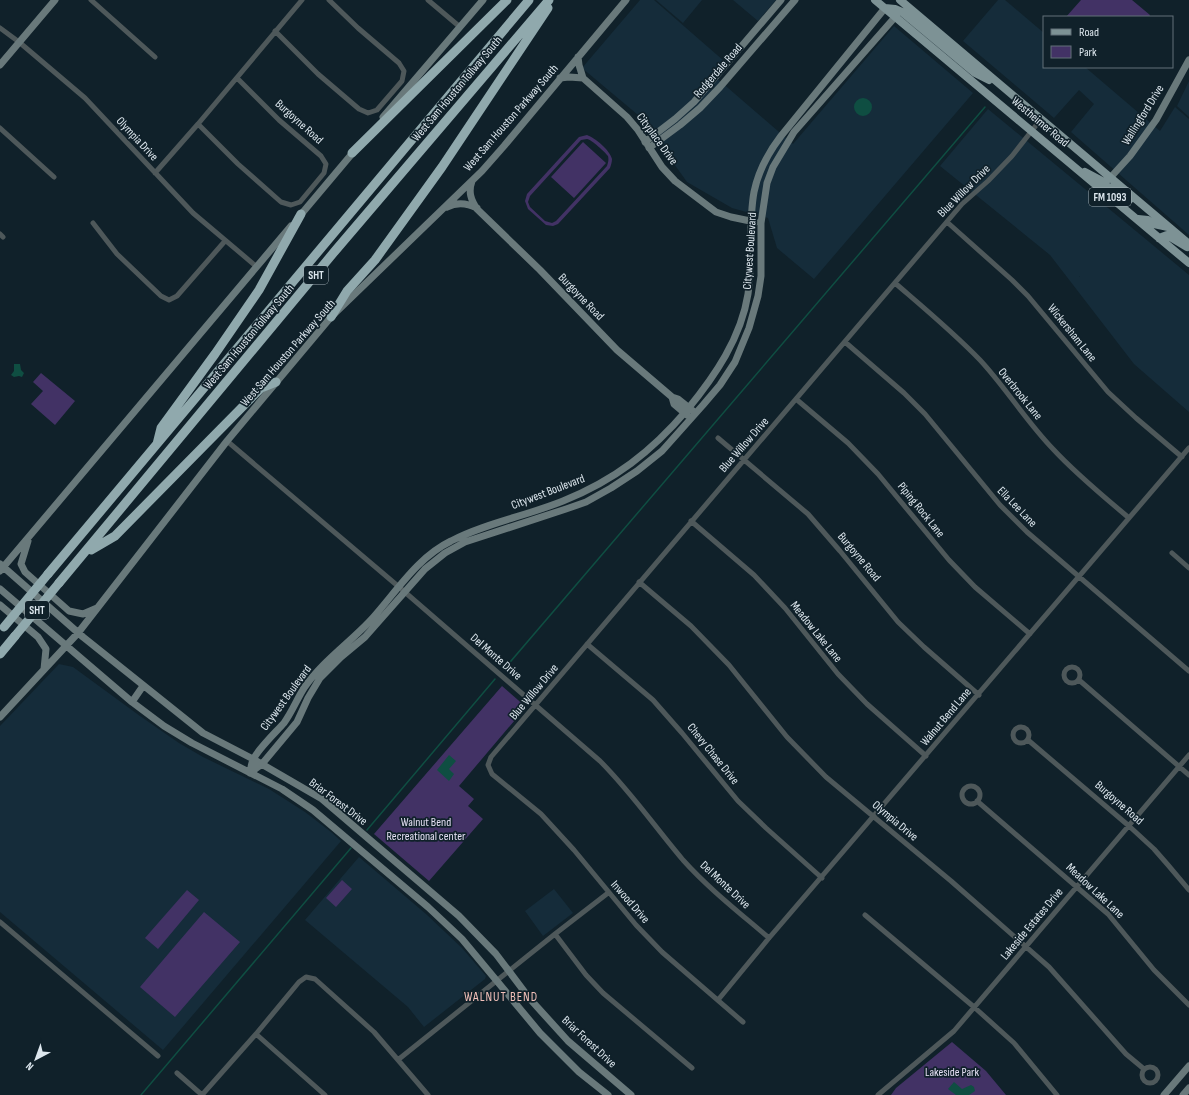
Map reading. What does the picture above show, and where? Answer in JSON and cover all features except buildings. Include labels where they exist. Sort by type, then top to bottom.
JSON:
[{"type":"highway","points":[[352,153],[507,0]]},
{"type":"highway","name":"West Sam Houston Tollway South","points":[[2,629],[529,0]]},
{"type":"highway","name":"West Sam Houston Tollway South","points":[[0,654],[335,251],[549,0]]},
{"type":"highway","points":[[331,317],[347,291],[375,260],[442,166],[554,0]]},
{"type":"highway","points":[[157,444],[160,428],[215,354],[259,290],[301,214]]},
{"type":"highway","points":[[86,552],[115,536],[261,388],[276,382]]},
{"type":"main road","points":[[0,65],[55,0]]},
{"type":"main road","points":[[1,567],[29,537],[352,153],[483,0]]},
{"type":"main road","name":"West Sam Houston Parkway South","points":[[0,717],[78,633],[227,441],[331,317],[472,181],[504,146],[626,0]]},
{"type":"main road","name":"Rodgerdale Road","points":[[645,142],[694,102],[781,0]]},
{"type":"main road","name":"Rodgerdale Road","points":[[649,148],[700,108],[796,0]]},
{"type":"main road","name":"Westheimer Road","points":[[875,0],[896,16],[1189,263]]},
{"type":"main road","name":"Westheimer Road","points":[[900,0],[1189,244]]},
{"type":"main road","points":[[885,8],[895,9],[902,12],[975,73],[1002,87]]},
{"type":"main road","name":"Citywest Boulevard","points":[[250,773],[253,759],[286,720],[304,689],[315,675],[326,662],[370,621],[417,566],[449,542],[479,529],[562,502],[609,479],[636,461],[665,435],[686,410],[704,388],[725,358],[738,331],[748,295],[751,260],[751,222],[754,191],[764,162],[772,148],[885,8]]},
{"type":"main road","name":"Citywest Boulevard","points":[[250,773],[262,764],[297,722],[308,698],[320,678],[341,657],[365,638],[425,569],[445,553],[465,542],[586,502],[611,488],[637,471],[662,451],[720,385],[735,362],[749,328],[758,296],[761,276],[762,223],[767,183],[773,167],[794,132],[896,16]]},
{"type":"main road","points":[[763,20],[771,27]]},
{"type":"main road","points":[[560,78],[583,78],[578,56]]},
{"type":"main road","name":"Wallingford Drive","points":[[1110,178],[1130,156],[1156,120],[1189,60]]},
{"type":"main road","name":"Cityplace Drive","points":[[583,78],[627,117],[638,130],[662,168],[675,181],[716,212],[751,222],[762,223]]},
{"type":"main road","points":[[713,80],[720,87]]},
{"type":"main road","points":[[1075,168],[1104,182],[1110,178]]},
{"type":"main road","name":"Burgoyne Road","points":[[472,181],[470,186],[471,197],[477,208],[540,270],[617,350],[672,397],[674,404],[686,410],[693,416]]},
{"type":"main road","points":[[1102,190],[1109,187],[1117,193],[1141,204]]},
{"type":"main road","points":[[440,212],[452,204],[460,203],[477,208]]},
{"type":"main road","points":[[1138,219],[1148,220],[1154,224],[1169,227]]},
{"type":"main road","points":[[1159,238],[1167,235],[1189,248]]},
{"type":"main road","points":[[29,537],[21,564],[25,572],[69,611],[83,614],[99,607]]},
{"type":"main road","name":"Briar Forest Drive","points":[[1,567],[78,633],[203,733],[262,764],[322,800],[386,853],[459,916],[481,938],[530,999],[568,1041],[631,1095]]},
{"type":"main road","name":"Briar Forest Drive","points":[[0,589],[132,702],[164,726],[192,743],[282,790],[313,810],[428,907],[462,939],[540,1033],[577,1070],[608,1095]]},
{"type":"main road","points":[[0,606],[38,637],[46,649],[44,669]]},
{"type":"main road","points":[[132,702],[143,686]]},
{"type":"main road","points":[[313,810],[322,800]]},
{"type":"main road","points":[[377,864],[386,853]]},
{"type":"main road","points":[[1164,1095],[1189,1066]]},
{"type":"main road","points":[[1183,1095],[1189,1088]]},
{"type":"street","points":[[91,0],[155,57]]},
{"type":"street","points":[[155,174],[302,0]]},
{"type":"street","points":[[275,31],[318,74],[359,109],[368,113],[377,110],[402,81],[404,71],[399,63],[358,28],[329,0]]},
{"type":"street","points":[[428,0],[460,27]]},
{"type":"street","name":"Olympia Drive","points":[[0,28],[19,42],[85,98],[193,213],[257,267]]},
{"type":"street","name":"Burgoyne Road","points":[[198,124],[238,164],[281,202],[291,205],[300,202],[313,187],[324,173],[326,164],[321,156],[279,120],[237,78]]},
{"type":"street","name":"Blue Willow Drive","points":[[509,787],[492,774],[488,765],[491,757],[691,520],[962,204],[988,181],[1012,156],[1041,119]]},
{"type":"street","points":[[0,128],[54,177]]},
{"type":"street","name":"Wickersham Lane","points":[[947,222],[1028,296],[1108,392],[1182,457]]},
{"type":"street","points":[[93,223],[117,254],[160,296],[169,300],[178,296],[225,241]]},
{"type":"street","name":"Overbrook Lane","points":[[895,283],[952,333],[981,361],[1031,425],[1058,454],[1078,474],[1129,518]]},
{"type":"street","name":"Ella Lee Lane","points":[[845,342],[904,393],[925,414],[1000,505],[1026,532],[1189,671]]},
{"type":"street","name":"Piping Rock Lane","points":[[796,399],[848,443],[878,474],[949,560],[975,587],[1030,634]]},
{"type":"street","name":"Burgoyne Road","points":[[718,438],[808,514],[898,622],[924,648],[979,695]]},
{"type":"street","name":"Del Monte Drive","points":[[227,441],[536,704],[600,761],[620,780],[683,860],[712,890],[769,938]]},
{"type":"street","name":"Walnut Bend Lane","points":[[718,1000],[769,938],[979,695],[1189,448]]},
{"type":"street","name":"Meadow Lake Lane","points":[[691,520],[754,575],[785,608],[838,674],[867,704],[926,756]]},
{"type":"street","points":[[1172,554],[1189,568]]},
{"type":"street","name":"Olympia Drive","points":[[639,582],[696,632],[729,665],[788,737],[826,777],[1049,967],[1126,1054],[1144,1069]]},
{"type":"street","name":"Chevy Chase Drive","points":[[587,644],[653,700],[738,801],[822,878]]},
{"type":"street","points":[[1079,680],[1189,775]]},
{"type":"street","name":"Burgoyne Road","points":[[1028,740],[1129,826],[1168,864],[1189,890]]},
{"type":"street","name":"Lakeside Estates Drive","points":[[882,1094],[954,1031],[1189,755]]},
{"type":"street","name":"Inwood Drive","points":[[509,787],[541,814],[574,850],[636,925],[662,952],[743,1022]]},
{"type":"street","name":"Meadow Lake Lane","points":[[977,801],[1108,914],[1154,970],[1189,1005]]},
{"type":"street","points":[[399,1059],[608,893]]},
{"type":"street","points":[[865,914],[1014,1043],[1057,1095]]},
{"type":"street","points":[[0,922],[158,1056]]},
{"type":"street","points":[[555,934],[586,975],[603,993],[692,1068]]},
{"type":"street","points":[[177,1073],[202,1095],[256,1034],[299,982],[306,977],[315,979],[374,1032],[399,1059],[428,1095]]},
{"type":"street","points":[[256,1034],[325,1095]]},
{"type":"shaded area","points":[[640,0],[654,0],[724,61],[713,75],[793,144],[894,26],[973,93],[814,279],[777,248],[768,218],[732,208],[687,182],[650,125],[582,68]]},
{"type":"shaded area","points":[[656,0],[702,0],[683,23]]},
{"type":"shaded area","points":[[733,0],[776,0],[758,21]]},
{"type":"shaded area","points":[[998,0],[1005,0],[1043,32],[1043,68],[1086,68],[1160,131],[1175,107],[1189,119],[1189,235],[1071,132],[1094,104],[1079,90],[1054,118],[963,41]]},
{"type":"shaded area","points":[[1189,81],[1189,117],[1177,106]]},
{"type":"shaded area","points":[[863,98],[869,101],[872,107],[869,113],[863,116],[857,113],[854,107],[857,101]]},
{"type":"shaded area","points":[[988,109],[1189,275],[1189,412],[1134,364],[1050,255],[940,166]]},
{"type":"shaded area","points":[[14,364],[20,364],[21,370],[24,373],[22,377],[14,377],[11,375],[14,371]]},
{"type":"shaded area","points":[[59,664],[73,667],[179,743],[203,757],[269,789],[305,812],[341,841],[163,1050],[0,912],[0,726]]},
{"type":"shaded area","points":[[449,755],[456,761],[449,769],[454,774],[449,781],[437,770]]},
{"type":"shaded area","points":[[359,857],[426,914],[462,948],[486,976],[485,979],[424,1027],[408,1007],[305,920]]},
{"type":"shaded area","points":[[554,889],[573,913],[543,936],[525,911]]},
{"type":"shaded area","points":[[954,1082],[962,1089],[971,1085],[974,1087],[975,1091],[969,1095],[956,1095],[948,1089]]},
{"type":"green space","points":[[1081,0],[1132,0],[1150,15],[1150,16],[1067,16]]},
{"type":"green space","points":[[587,135],[605,148],[612,159],[610,168],[558,224],[553,226],[546,225],[528,209],[525,201],[527,194],[579,137]],"holes":[[[581,140],[589,140],[598,146],[608,156],[607,166],[556,221],[552,223],[545,221],[530,207],[528,202],[530,196]]]},
{"type":"green space","points":[[583,142],[606,163],[574,198],[551,177]]},
{"type":"green space","points":[[41,373],[75,401],[55,425],[31,404],[43,391],[33,382]]},
{"type":"green space","name":"Walnut Bend Recreational center","points":[[502,686],[526,707],[459,786],[474,799],[468,806],[483,819],[429,881],[374,834]]},
{"type":"green space","points":[[342,880],[352,889],[336,907],[326,898]]},
{"type":"green space","points":[[187,890],[199,900],[158,949],[145,938]]},
{"type":"green space","points":[[204,912],[240,942],[175,1017],[140,987]]},
{"type":"green space","name":"Lakeside Park","points":[[952,1042],[986,1071],[1006,1095],[891,1095],[896,1088]]},
{"type":"waterway","points":[[505,668],[985,107]]},
{"type":"waterway","points":[[367,830],[495,679]]},
{"type":"waterway","points":[[141,1095],[351,848]]},
{"type":"district","name":"WALNUT BEND","points":[[501,997]]}]
